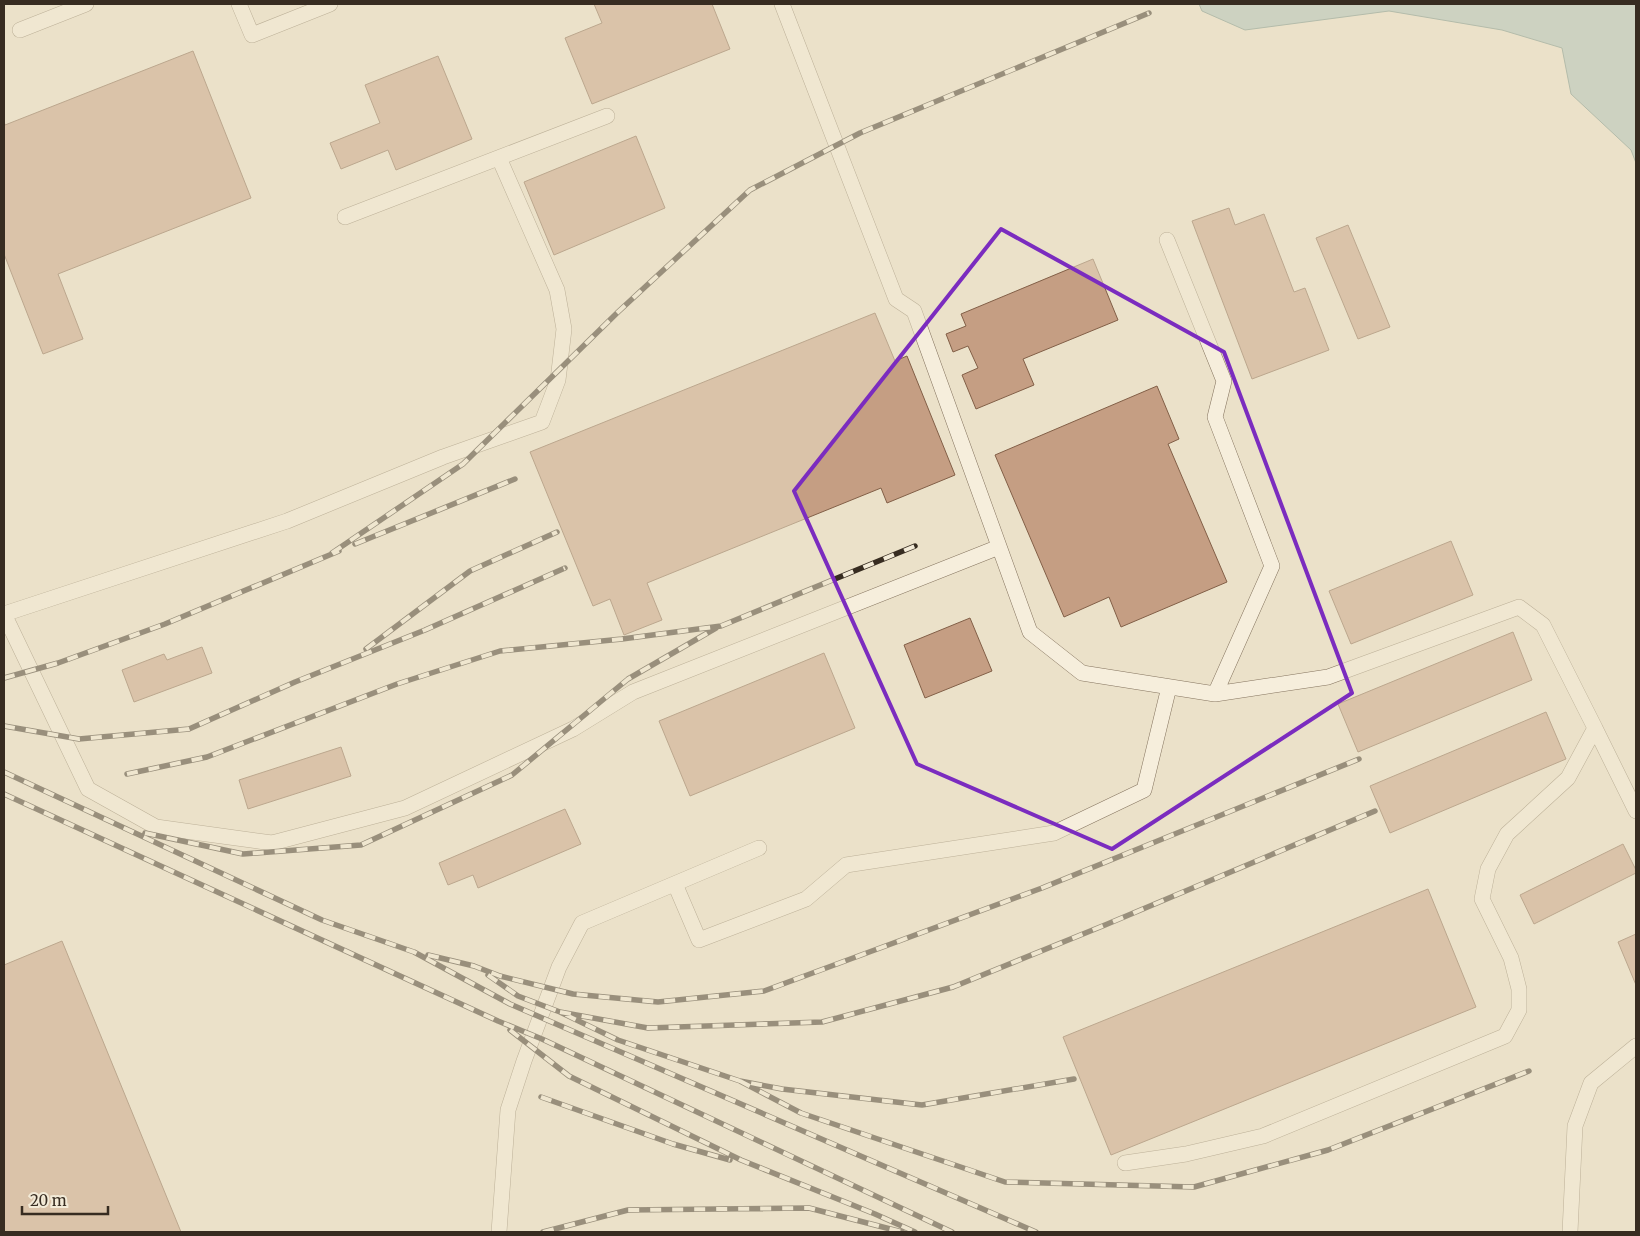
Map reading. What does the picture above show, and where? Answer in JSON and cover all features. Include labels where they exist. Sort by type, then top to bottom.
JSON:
[{"type":"lane","points":[[20,30],[86,4]]},
{"type":"lane","points":[[239,4],[252,35],[330,4]]},
{"type":"lane","points":[[782,4],[896,299],[914,311],[1030,632],[1082,673],[1215,694],[1328,677],[1519,607],[1543,625],[1636,811]]},
{"type":"lane","points":[[345,217],[607,116]]},
{"type":"lane","points":[[499,158],[557,290],[564,329],[558,380],[542,422],[443,456],[287,521],[4,614],[88,789],[156,827],[272,843],[405,808],[573,729],[633,692],[999,547]]},
{"type":"lane","points":[[1167,240],[1224,381],[1215,417],[1272,566],[1215,694]]},
{"type":"lane","points":[[675,884],[699,940],[806,899],[846,866],[1054,833],[1144,790],[1169,687]]},
{"type":"lane","points":[[1125,1163],[1186,1154],[1263,1136],[1505,1036],[1519,1010],[1519,989],[1511,958],[1482,899],[1488,869],[1507,834],[1568,778],[1595,728]]},
{"type":"lane","points":[[499,1232],[508,1110],[559,967],[582,923],[760,848]]},
{"type":"lane","points":[[1570,1232],[1575,1126],[1591,1083],[1636,1046]]},
{"type":"highlighted area","points":[[1001,229],[1224,352],[1352,693],[1112,849],[917,764],[794,491]]},
{"type":"water","points":[[1199,4],[1636,4],[1636,163],[1631,150],[1571,94],[1562,48],[1502,30],[1389,11],[1245,30],[1202,11]]},
{"type":"building","points":[[594,4],[712,4],[730,49],[592,104],[565,38],[602,23]]},
{"type":"building","points":[[193,51],[251,198],[58,274],[83,339],[43,354],[4,254],[4,121],[5,125]]},
{"type":"building","points":[[438,56],[472,139],[396,170],[388,150],[341,169],[330,143],[380,123],[365,85]]},
{"type":"building","points":[[636,136],[665,208],[554,255],[524,182]]},
{"type":"building","points":[[1229,208],[1235,225],[1264,214],[1294,292],[1305,288],[1329,350],[1252,379],[1192,221]]},
{"type":"building","points":[[1348,225],[1390,327],[1358,339],[1316,238]]},
{"type":"building","points":[[1093,259],[1118,320],[1023,359],[1034,385],[976,409],[962,375],[978,368],[968,346],[953,352],[946,334],[966,326],[961,314]]},
{"type":"building","points":[[875,313],[895,361],[907,356],[955,475],[887,503],[881,488],[647,583],[662,620],[624,635],[610,599],[593,606],[530,452]]},
{"type":"building","points":[[1157,386],[1179,439],[1168,444],[1227,582],[1121,627],[1109,597],[1064,617],[995,455]]},
{"type":"building","points":[[1451,541],[1473,595],[1351,644],[1329,591]]},
{"type":"building","points":[[970,618],[992,671],[925,698],[904,645]]},
{"type":"building","points":[[1513,632],[1532,680],[1358,752],[1338,704]]},
{"type":"building","points":[[202,647],[212,673],[134,702],[122,670],[164,654],[167,660]]},
{"type":"building","points":[[824,653],[855,728],[690,796],[659,721]]},
{"type":"building","points":[[1546,712],[1566,759],[1390,833],[1370,786]]},
{"type":"building","points":[[341,747],[351,776],[248,809],[239,780]]},
{"type":"building","points":[[565,809],[581,844],[478,888],[473,875],[448,885],[439,863]]},
{"type":"building","points":[[1623,844],[1636,873],[1534,924],[1520,895]]},
{"type":"building","points":[[1428,889],[1476,1007],[1111,1155],[1063,1037]]},
{"type":"building","points":[[1636,934],[1636,985],[1618,942]]},
{"type":"building","points":[[62,941],[181,1232],[4,1232],[4,965]]},
{"type":"railway","points":[[332,553],[463,464],[618,312],[750,190],[860,133],[1149,13]]},
{"type":"railway","points":[[355,544],[515,479]]},
{"type":"railway","points":[[366,649],[470,571],[557,532]]},
{"type":"railway","points":[[127,774],[207,757],[397,684],[500,651],[622,639],[721,626],[915,546]]},
{"type":"railway","points":[[4,678],[58,663],[165,624],[339,551]]},
{"type":"railway","points":[[4,726],[79,739],[189,729],[295,682],[425,630],[565,568]]},
{"type":"railway","points":[[145,833],[243,854],[361,845],[512,775],[628,679],[716,628]]},
{"type":"railway","points":[[428,955],[474,966],[500,976],[573,994],[658,1002],[764,991],[1042,888],[1359,759]]},
{"type":"railway","points":[[4,772],[322,920],[414,952],[510,1004],[1036,1232]]},
{"type":"railway","points":[[4,794],[498,1021],[542,1039],[952,1232]]},
{"type":"railway","points":[[560,1012],[648,1028],[822,1022],[953,987],[1375,811]]},
{"type":"railway","points":[[488,975],[518,996],[560,1012],[618,1040],[740,1081],[782,1089],[922,1105],[1074,1079]]},
{"type":"railway","points":[[510,1030],[569,1076],[741,1160],[915,1232]]},
{"type":"railway","points":[[740,1081],[801,1113],[1005,1182],[1194,1187],[1328,1150],[1529,1071]]},
{"type":"railway","points":[[541,1097],[673,1144],[730,1160]]},
{"type":"railway","points":[[543,1232],[628,1210],[809,1208],[902,1232]]}]
